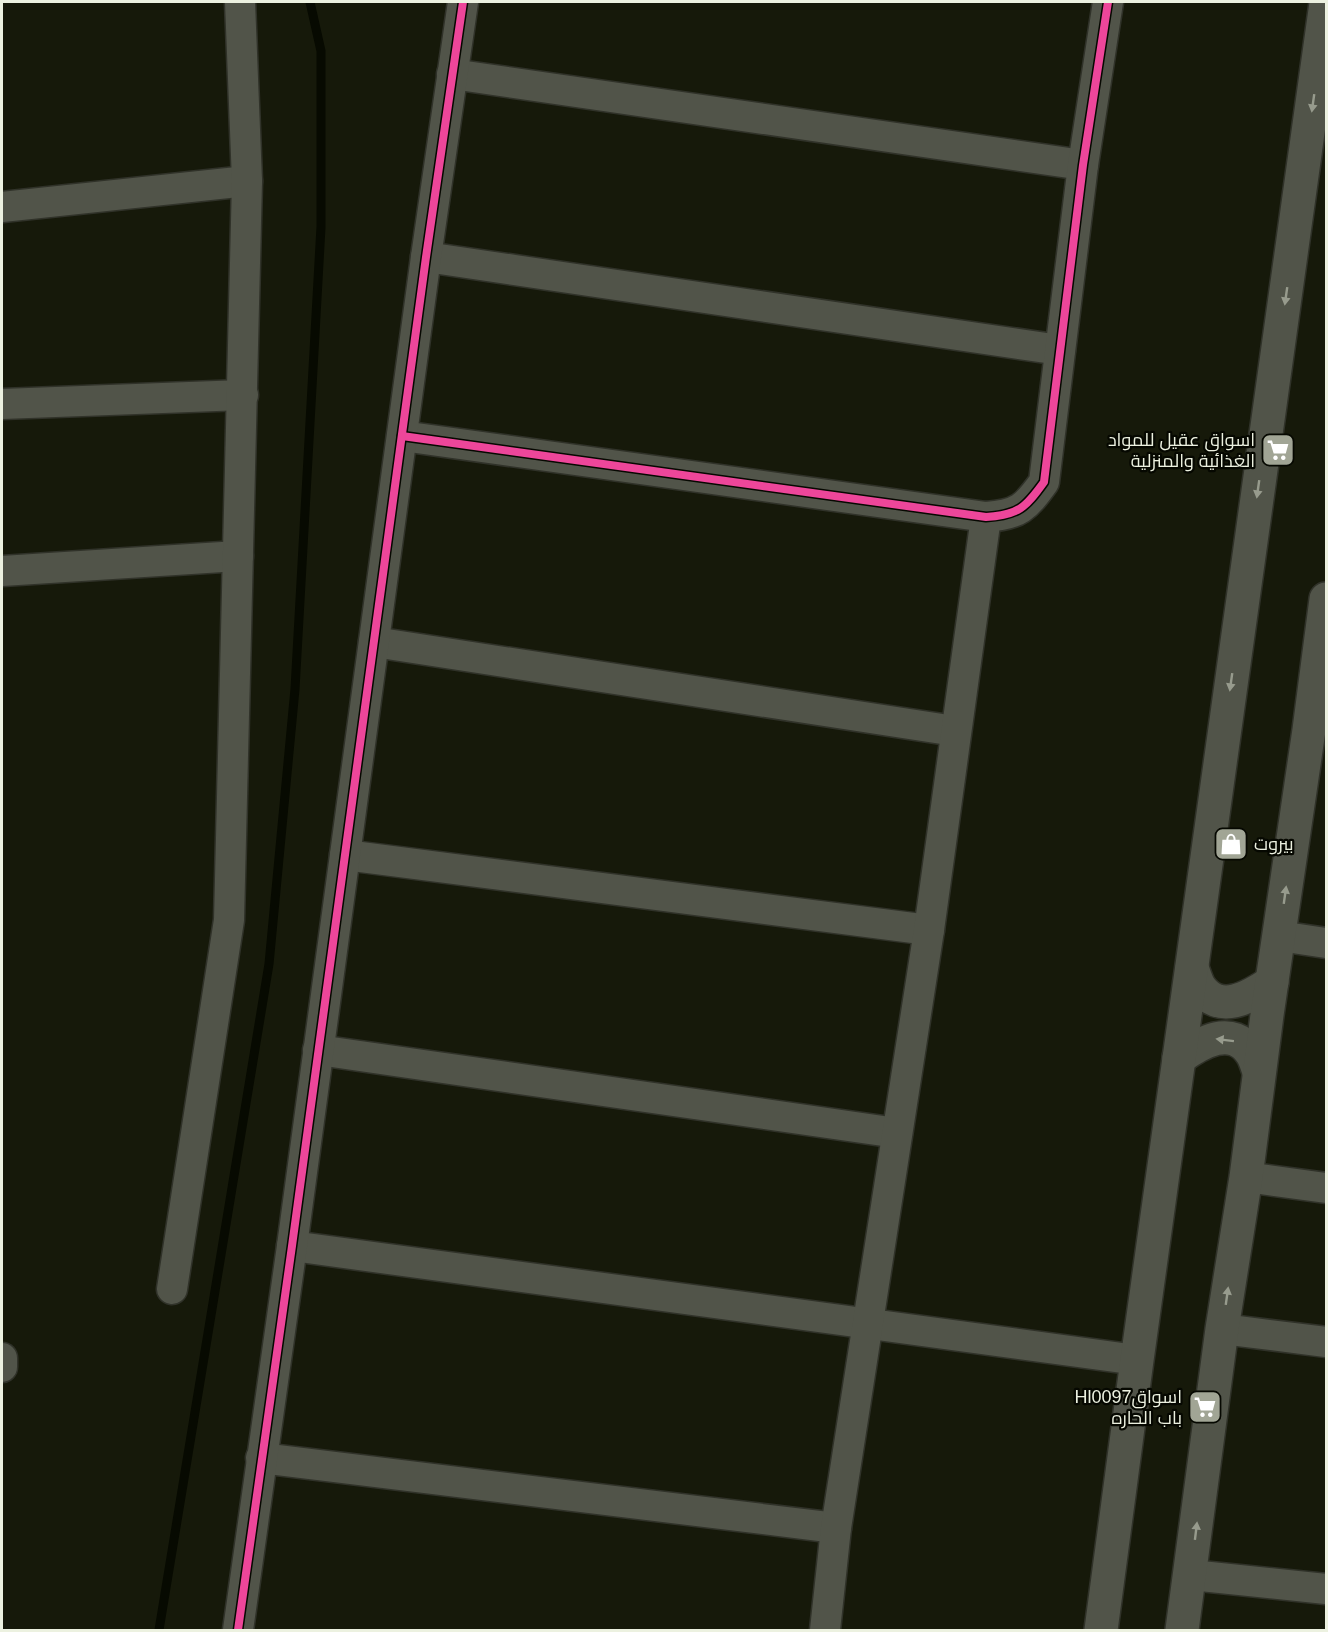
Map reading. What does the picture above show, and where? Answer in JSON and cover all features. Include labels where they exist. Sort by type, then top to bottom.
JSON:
[{"type":"main road","points":[[1101,1630],[1326,3]]},
{"type":"main road","points":[[1182,1630],[1272,982],[1318,731],[1326,599]]},
{"type":"main road","points":[[1191,968],[1199,986],[1207,994],[1226,1002],[1246,999],[1272,982]]},
{"type":"main road","points":[[1179,1058],[1205,1041],[1224,1038],[1243,1045],[1251,1053],[1259,1072]]},
{"type":"street","points":[[172,1289],[229,920],[247,181],[240,2]]},
{"type":"street","points":[[238,1630],[463,2]]},
{"type":"street","points":[[402,436],[986,517],[1007,516],[1030,502],[1044,482],[1083,165],[1108,2]]},
{"type":"street","points":[[452,74],[1083,165]]},
{"type":"street","points":[[2,207],[247,181]]},
{"type":"street","points":[[426,257],[1060,350]]},
{"type":"street","points":[[2,404],[243,395]]},
{"type":"street","points":[[825,1630],[836,1528],[929,930],[986,517]]},
{"type":"street","points":[[2,572],[238,556]]},
{"type":"street","points":[[374,642],[956,731]]},
{"type":"street","points":[[345,855],[929,930]]},
{"type":"street","points":[[1279,936],[1326,944]]},
{"type":"street","points":[[318,1050],[897,1133]]},
{"type":"street","points":[[1246,1177],[1326,1188]]},
{"type":"street","points":[[292,1246],[1137,1360]]},
{"type":"street","points":[[1222,1329],[1326,1342]]},
{"type":"street","points":[[2,1358],[2,1367]]},
{"type":"street","points":[[261,1458],[836,1528]]},
{"type":"street","points":[[1191,1575],[1326,1589]]},
{"type":"waterway","points":[[159,1630],[269,964],[295,689],[321,227],[321,51],[310,2]]},
{"type":"cycle path","points":[[238,1630],[463,2]]},
{"type":"cycle path","points":[[402,436],[986,517],[1014,512],[1021,508],[1044,482],[1083,165],[1108,2]]},
{"type":"place","name":"اسواق عقيل للمواد الغذائية والمنزلية","points":[[1278,450]]},
{"type":"place","name":"بيروت","points":[[1231,844]]},
{"type":"place","name":"Hl0097اسواق باب الحاره","points":[[1205,1407]]}]
